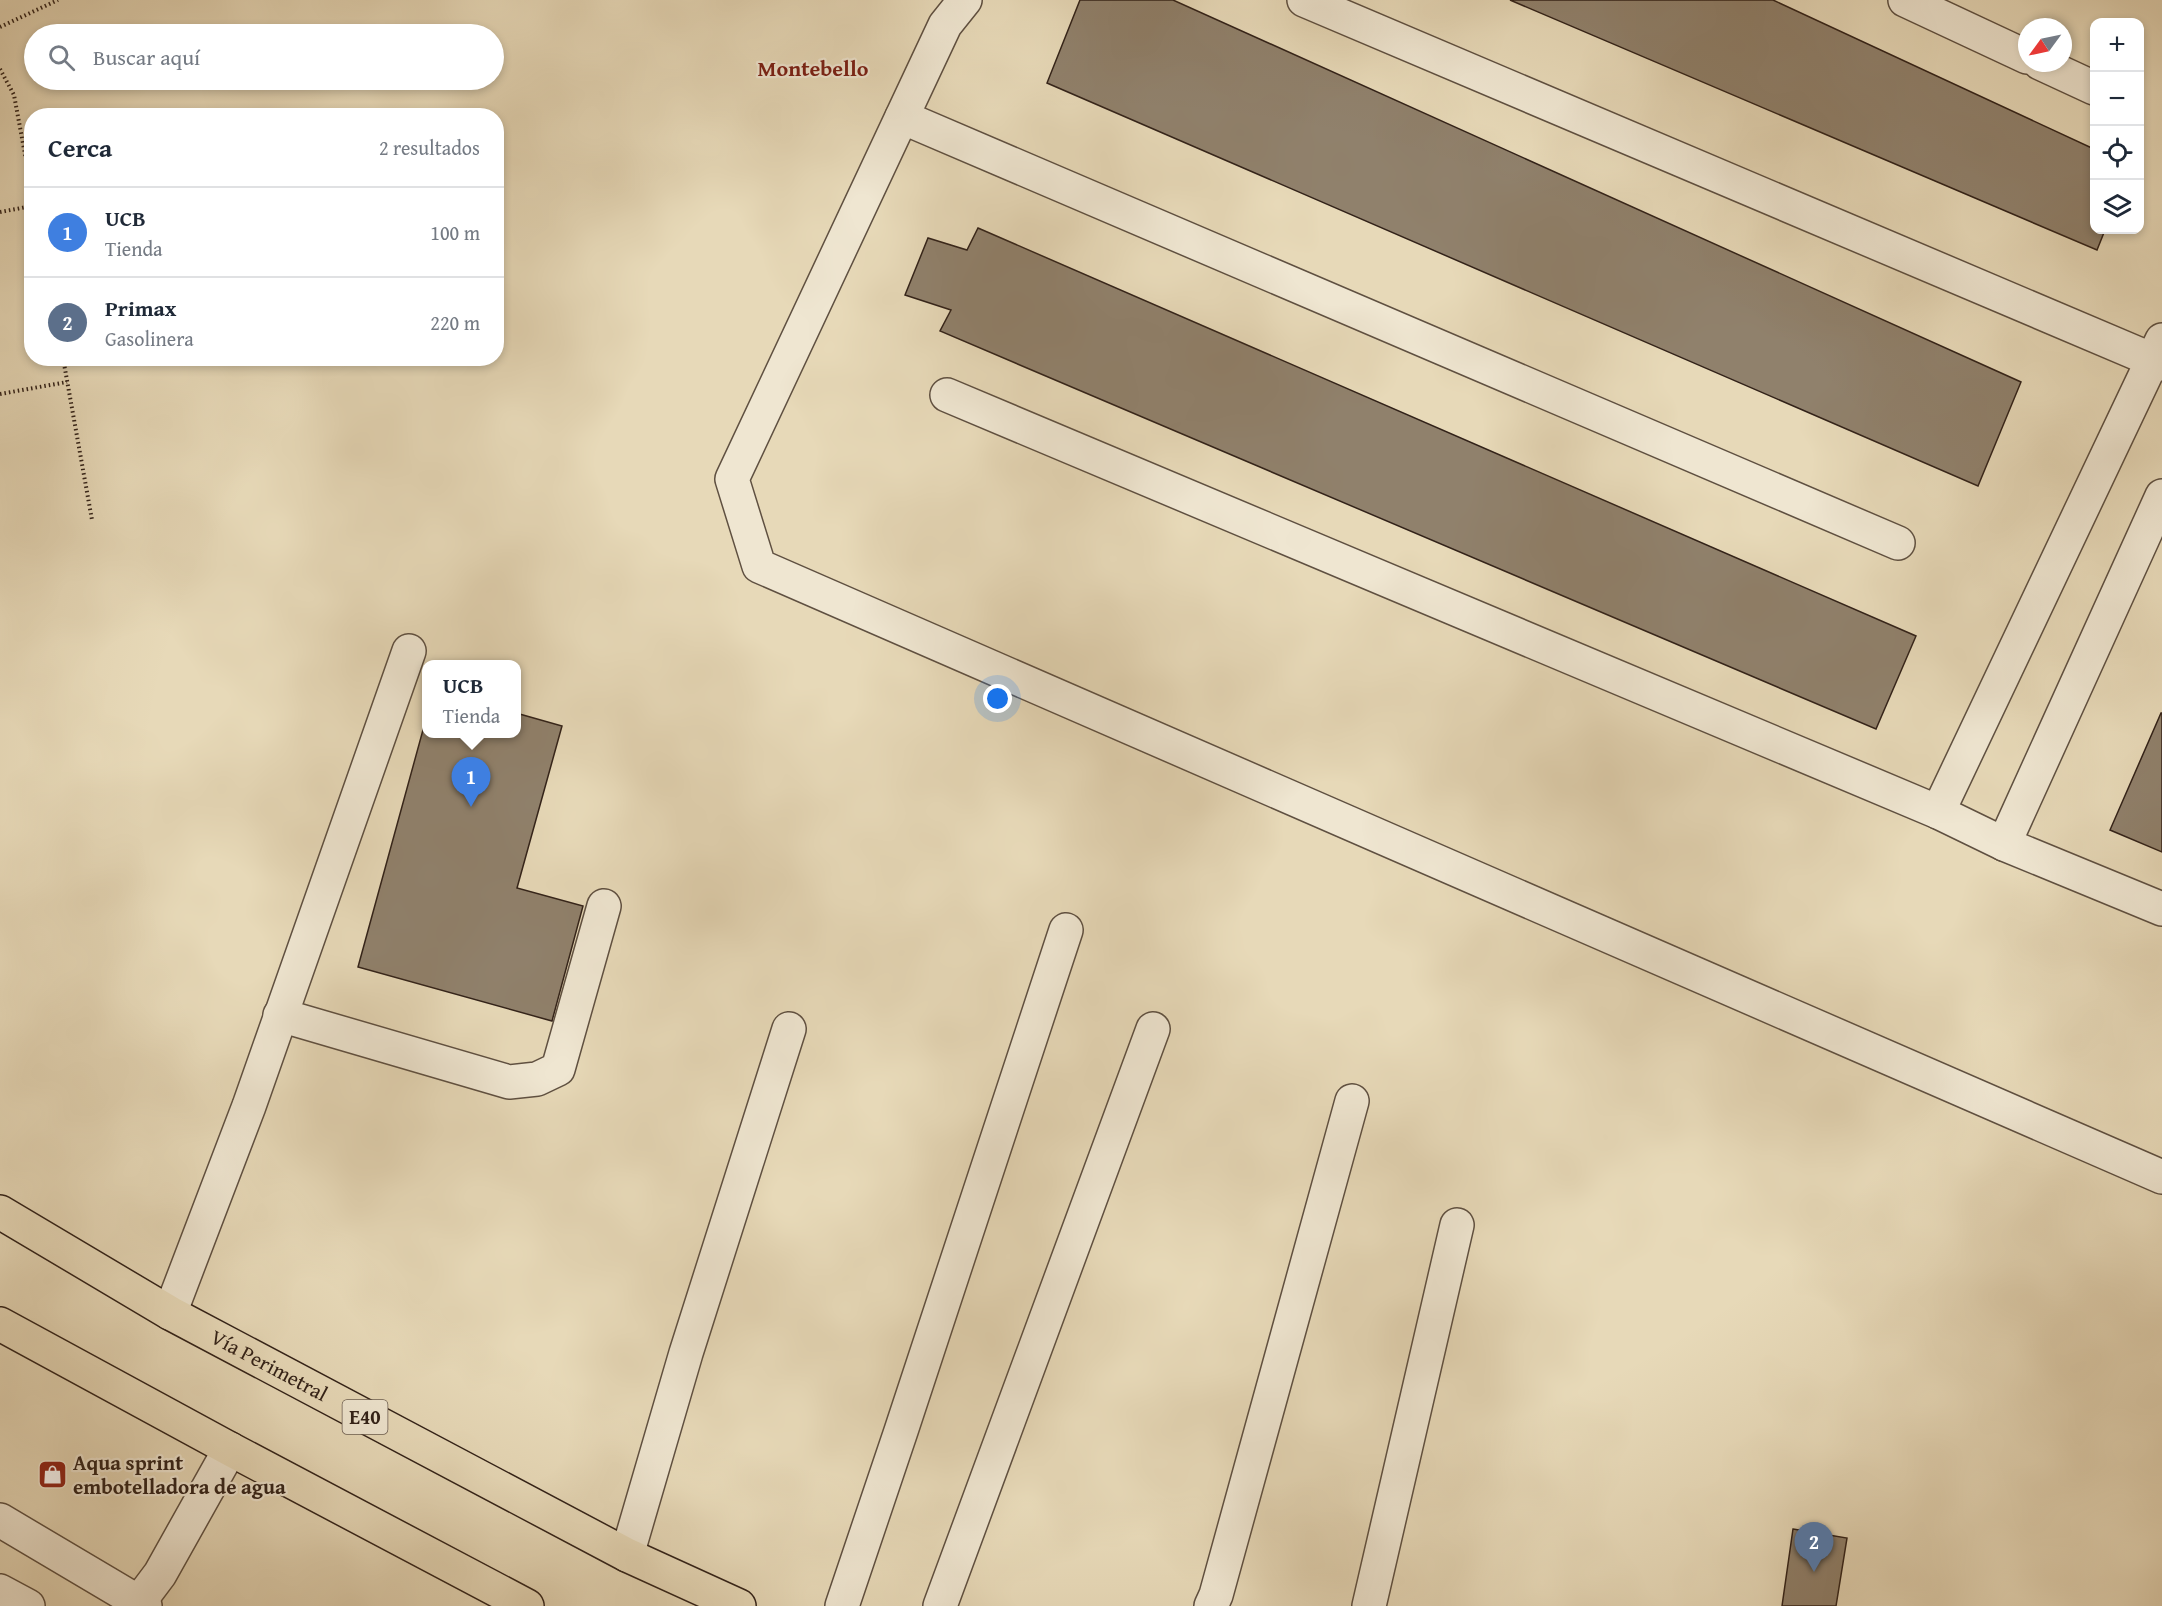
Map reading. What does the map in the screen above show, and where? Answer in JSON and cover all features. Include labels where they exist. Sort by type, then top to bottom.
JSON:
[{"type":"highway","name":"Vía Perimetral","points":[[0,1212],[170,1313],[627,1555],[739,1606]]},
{"type":"highway","points":[[0,1324],[527,1606]]},
{"type":"lane","points":[[965,0],[945,26],[732,479],[759,566],[2162,1177]]},
{"type":"lane","points":[[1304,0],[2159,354],[1938,812]]},
{"type":"lane","points":[[1905,0],[2018,53]]},
{"type":"lane","points":[[2059,72],[2090,86]]},
{"type":"lane","points":[[902,117],[1898,543]]},
{"type":"lane","points":[[947,395],[1938,812],[2004,844],[2162,909]]},
{"type":"lane","points":[[2004,844],[2162,496]]},
{"type":"lane","points":[[170,1313],[249,1106],[409,651]]},
{"type":"lane","points":[[280,1015],[509,1082],[537,1079],[558,1069],[604,906]]},
{"type":"lane","points":[[842,1606],[1066,930]]},
{"type":"lane","points":[[627,1555],[686,1353],[789,1029]]},
{"type":"lane","points":[[940,1606],[1153,1029]]},
{"type":"lane","points":[[1210,1606],[1219,1583],[1352,1101]]},
{"type":"lane","points":[[1370,1606],[1457,1225]]},
{"type":"lane","points":[[0,1520],[140,1605],[160,1575],[230,1449]]},
{"type":"lane","points":[[0,1591],[28,1606]]},
{"type":"path","points":[[0,27],[58,0]]},
{"type":"path","points":[[0,69],[14,95],[24,149]]},
{"type":"path","points":[[0,212],[24,208]]},
{"type":"path","points":[[64,366],[92,520]]},
{"type":"path","points":[[0,394],[67,382]]},
{"type":"building","points":[[1080,0],[1173,0],[2021,382],[1978,486],[1047,83]]},
{"type":"building","points":[[1510,0],[1773,0],[2090,147],[2090,234],[2103,234],[2097,250]]},
{"type":"building","points":[[978,228],[1916,636],[1876,729],[940,331],[951,310],[905,295],[928,238],[967,250]]},
{"type":"building","points":[[2162,713],[2162,852],[2110,830]]},
{"type":"building","points":[[521,714],[562,726],[517,888],[583,906],[552,1021],[358,967],[422,734],[422,738],[521,738]]},
{"type":"building","points":[[1793,1529],[1847,1538],[1836,1606],[1782,1606]]},
{"type":"place","name":"UCB","points":[[471,807]]},
{"type":"place","name":"Aqua sprint embotelladora de agua","points":[[52,1475]]},
{"type":"place","name":"Primax","points":[[1814,1572]]},
{"type":"district","name":"Montebello","points":[[813,68]]}]
